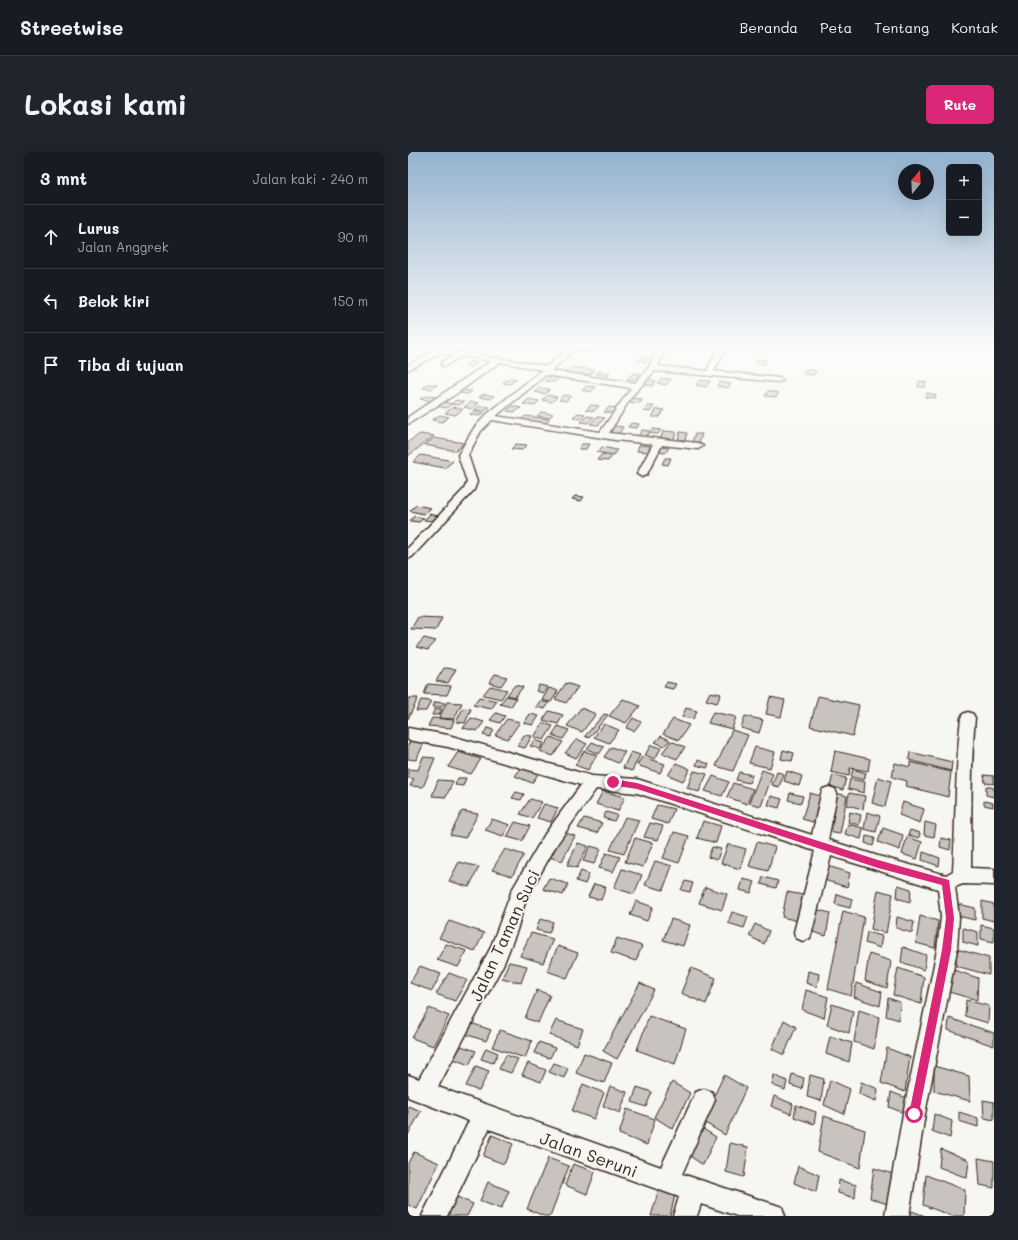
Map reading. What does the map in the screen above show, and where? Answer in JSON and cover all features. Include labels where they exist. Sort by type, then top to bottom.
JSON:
[{"type":"street","points":[[408,421],[447,396]]},
{"type":"street","points":[[408,555],[469,490],[472,482],[464,462],[463,455],[478,430],[489,417],[515,396]]},
{"type":"street","points":[[603,435],[616,417],[622,404],[629,396]]},
{"type":"street","points":[[489,417],[603,435],[698,446]]},
{"type":"street","points":[[642,474],[659,442]]},
{"type":"street","points":[[897,1216],[914,1114],[947,950],[954,880],[965,797],[964,754],[968,718]]},
{"type":"street","points":[[408,734],[448,741],[592,782],[637,786],[904,872],[954,880],[994,877]]},
{"type":"street","name":"Jalan Taman Suci","points":[[416,1090],[497,956],[508,930],[518,896],[551,839],[592,782]]},
{"type":"street","points":[[804,932],[822,845],[830,794]]},
{"type":"street","name":"Jalan Seruni","points":[[416,1090],[666,1181],[773,1216]]},
{"type":"street","points":[[666,1181],[704,1100]]},
{"type":"street","points":[[434,1216],[484,1116]]},
{"type":"street","points":[[685,1216],[693,1190]]},
{"type":"building","points":[[426,396],[437,397],[432,401],[420,399]]},
{"type":"building","points":[[481,396],[495,396],[491,399],[479,397]]},
{"type":"building","points":[[547,396],[557,397],[552,402],[542,400]]},
{"type":"building","points":[[562,396],[571,396],[566,401],[559,400]]},
{"type":"building","points":[[926,396],[936,396],[935,398],[925,397]]},
{"type":"building","points":[[631,398],[643,399],[640,403],[628,402]]},
{"type":"building","points":[[529,399],[539,401],[534,406],[523,404]]},
{"type":"building","points":[[456,400],[464,402],[459,405],[451,404]]},
{"type":"building","points":[[443,402],[452,404],[446,408],[437,406]]},
{"type":"building","points":[[471,402],[479,403],[472,409],[464,407]]},
{"type":"building","points":[[591,405],[599,406],[594,411],[586,410]]},
{"type":"building","points":[[480,406],[490,407],[485,411],[474,410]]},
{"type":"building","points":[[512,406],[521,408],[515,412],[507,411]]},
{"type":"building","points":[[647,406],[654,406],[650,412],[644,411]]},
{"type":"building","points":[[453,407],[463,409],[455,415],[445,413]]},
{"type":"building","points":[[609,407],[617,408],[612,413],[604,412]]},
{"type":"building","points":[[657,409],[664,410],[659,417],[652,417]]},
{"type":"building","points":[[474,411],[484,413],[480,416],[470,415]]},
{"type":"building","points":[[541,412],[553,414],[549,418],[537,416]]},
{"type":"building","points":[[578,413],[585,414],[581,419],[573,417]]},
{"type":"building","points":[[440,415],[449,417],[442,422],[432,420]]},
{"type":"building","points":[[525,416],[549,419],[545,424],[521,420]]},
{"type":"building","points":[[587,416],[594,417],[588,423],[581,422]]},
{"type":"building","points":[[597,417],[605,418],[598,425],[590,424]]},
{"type":"building","points":[[631,423],[639,424],[637,428],[628,427]]},
{"type":"building","points":[[614,426],[623,427],[619,434],[610,433]]},
{"type":"building","points":[[653,429],[661,430],[658,434],[650,433]]},
{"type":"building","points":[[642,430],[650,431],[646,437],[638,436]]},
{"type":"building","points":[[663,431],[676,432],[674,439],[661,438]]},
{"type":"building","points":[[680,432],[687,433],[685,440],[678,439]]},
{"type":"building","points":[[420,434],[434,436],[408,456],[408,442]]},
{"type":"building","points":[[695,434],[702,434],[699,442],[692,442]]},
{"type":"building","points":[[434,438],[464,443],[456,451],[425,445]]},
{"type":"building","points":[[516,444],[527,445],[522,450],[511,449]]},
{"type":"building","points":[[582,444],[589,444],[586,449],[579,449]]},
{"type":"building","points":[[639,445],[650,446],[648,452],[637,451]]},
{"type":"building","points":[[602,447],[617,450],[613,455],[597,452]]},
{"type":"building","points":[[660,447],[669,448],[665,453],[656,452]]},
{"type":"building","points":[[602,454],[612,456],[608,461],[597,460]]},
{"type":"building","points":[[421,455],[453,461],[445,468],[413,462]]},
{"type":"building","points":[[665,458],[671,458],[668,465],[662,464]]},
{"type":"building","points":[[575,496],[584,497],[581,501],[572,499]]},
{"type":"building","points":[[416,505],[431,508],[424,514],[410,511]]},
{"type":"building","points":[[430,514],[438,516],[432,521],[424,520]]},
{"type":"building","points":[[414,516],[424,518],[419,522],[410,521]]},
{"type":"building","points":[[418,617],[442,618],[436,630],[411,629]]},
{"type":"building","points":[[424,638],[436,641],[428,650],[416,647]]},
{"type":"building","points":[[444,668],[456,669],[448,683],[436,681]]},
{"type":"building","points":[[495,674],[507,677],[501,686],[489,683]]},
{"type":"building","points":[[667,682],[676,684],[673,689],[664,687]]},
{"type":"building","points":[[566,683],[578,687],[566,703],[555,699]]},
{"type":"building","points":[[428,684],[451,686],[447,695],[424,694]]},
{"type":"building","points":[[515,685],[523,687],[515,697],[507,695]]},
{"type":"building","points":[[539,685],[548,687],[544,693],[536,691]]},
{"type":"building","points":[[490,686],[507,690],[501,699],[483,695]]},
{"type":"building","points":[[549,688],[558,691],[551,702],[542,700]]},
{"type":"building","points":[[710,692],[721,694],[717,703],[706,700]]},
{"type":"building","points":[[506,696],[516,698],[511,707],[500,704]]},
{"type":"building","points":[[818,696],[859,705],[853,736],[810,726]]},
{"type":"building","points":[[479,697],[497,701],[491,709],[473,705]]},
{"type":"building","points":[[770,697],[785,700],[781,717],[766,714]]},
{"type":"building","points":[[408,698],[418,698],[408,719]]},
{"type":"building","points":[[623,699],[640,706],[626,723],[609,716]]},
{"type":"building","points":[[421,700],[431,701],[426,711],[416,711]]},
{"type":"building","points":[[540,701],[549,703],[545,709],[536,707]]},
{"type":"building","points":[[435,702],[445,703],[442,707],[433,707]]},
{"type":"building","points":[[447,702],[462,703],[454,719],[439,718]]},
{"type":"building","points":[[463,708],[471,709],[465,723],[456,722]]},
{"type":"building","points":[[581,708],[596,714],[582,732],[567,726]]},
{"type":"building","points":[[686,708],[697,711],[693,719],[682,717]]},
{"type":"building","points":[[435,709],[442,709],[439,715],[432,715]]},
{"type":"building","points":[[549,711],[563,715],[558,724],[543,720]]},
{"type":"building","points":[[713,712],[736,717],[732,729],[708,723]]},
{"type":"building","points":[[496,713],[505,716],[500,723],[490,720]]},
{"type":"building","points":[[530,714],[539,716],[533,725],[524,723]]},
{"type":"building","points":[[604,714],[608,715],[589,738],[585,736]]},
{"type":"building","points":[[745,716],[763,720],[759,733],[741,728]]},
{"type":"building","points":[[432,718],[454,720],[451,728],[428,726]]},
{"type":"building","points":[[471,718],[484,722],[477,731],[463,728]]},
{"type":"building","points":[[633,718],[641,722],[634,731],[626,728]]},
{"type":"building","points":[[507,719],[520,722],[508,739],[495,735]]},
{"type":"building","points":[[673,719],[689,725],[679,740],[663,734]]},
{"type":"building","points":[[543,723],[553,726],[544,740],[534,737]]},
{"type":"building","points":[[604,724],[619,730],[609,743],[594,737]]},
{"type":"building","points":[[558,726],[569,730],[563,739],[552,735]]},
{"type":"building","points":[[487,728],[494,730],[490,737],[483,735]]},
{"type":"building","points":[[732,730],[748,735],[733,771],[716,766]]},
{"type":"building","points":[[524,735],[532,736],[525,748],[517,746]]},
{"type":"building","points":[[661,736],[670,740],[664,746],[655,742]]},
{"type":"building","points":[[551,737],[563,742],[553,756],[540,751]]},
{"type":"building","points":[[577,739],[587,744],[576,758],[565,753]]},
{"type":"building","points":[[411,740],[425,741],[416,760],[408,759],[408,745]]},
{"type":"building","points":[[535,740],[544,743],[540,749],[530,746]]},
{"type":"building","points":[[671,741],[685,747],[677,759],[662,753]]},
{"type":"building","points":[[592,742],[604,747],[599,754],[587,749]]},
{"type":"building","points":[[651,745],[661,748],[655,759],[645,755]]},
{"type":"building","points":[[611,747],[625,752],[618,763],[604,757]]},
{"type":"building","points":[[755,747],[775,752],[770,768],[749,763]]},
{"type":"building","points":[[783,750],[794,753],[792,761],[781,759]]},
{"type":"building","points":[[584,751],[597,755],[588,770],[575,765]]},
{"type":"building","points":[[835,751],[870,759],[868,771],[850,768],[849,776],[831,772]]},
{"type":"building","points":[[458,752],[481,759],[471,774],[448,767]]},
{"type":"building","points":[[631,752],[640,755],[632,771],[623,768]]},
{"type":"building","points":[[910,752],[952,762],[951,771],[909,760]]},
{"type":"building","points":[[423,757],[435,758],[423,787],[410,786],[414,779],[408,778],[408,769],[418,770]]},
{"type":"building","points":[[642,757],[665,764],[660,773],[637,765]]},
{"type":"building","points":[[698,760],[709,764],[707,768],[696,765]]},
{"type":"building","points":[[910,762],[951,772],[948,797],[906,786],[907,781],[892,777],[895,763],[910,767]]},
{"type":"building","points":[[676,763],[690,769],[683,781],[668,775]]},
{"type":"building","points":[[521,768],[538,774],[532,783],[515,776]]},
{"type":"building","points":[[853,769],[866,773],[864,780],[851,777]]},
{"type":"building","points":[[762,770],[773,774],[761,806],[749,803]]},
{"type":"building","points":[[694,771],[707,774],[699,792],[687,788]]},
{"type":"building","points":[[787,771],[802,776],[799,786],[784,781]]},
{"type":"building","points":[[739,772],[752,775],[749,783],[736,780]]},
{"type":"building","points":[[777,772],[784,774],[779,787],[772,785]]},
{"type":"building","points":[[833,775],[846,778],[843,790],[830,786]]},
{"type":"building","points":[[984,775],[994,776],[994,784],[985,783]]},
{"type":"building","points":[[713,776],[729,782],[722,796],[705,791]]},
{"type":"building","points":[[878,777],[891,781],[885,807],[872,803]]},
{"type":"building","points":[[458,778],[466,778],[463,786],[455,785]]},
{"type":"building","points":[[850,779],[865,782],[864,793],[848,789]]},
{"type":"building","points":[[438,780],[453,781],[446,797],[432,796]]},
{"type":"building","points":[[733,783],[753,789],[747,804],[727,797]]},
{"type":"building","points":[[986,786],[994,788],[994,797],[986,795]]},
{"type":"building","points":[[603,791],[625,797],[618,811],[596,804]]},
{"type":"building","points":[[516,792],[524,794],[521,800],[512,798]]},
{"type":"building","points":[[790,793],[803,796],[801,803],[788,800]]},
{"type":"building","points":[[810,793],[827,798],[820,824],[802,819]]},
{"type":"building","points":[[836,793],[847,796],[840,834],[828,832]]},
{"type":"building","points":[[849,793],[865,796],[863,809],[847,805]]},
{"type":"building","points":[[771,796],[782,799],[779,808],[768,805]]},
{"type":"building","points":[[530,799],[542,802],[532,818],[520,814]]},
{"type":"building","points":[[984,801],[993,803],[993,807],[984,805]]},
{"type":"building","points":[[903,802],[924,809],[920,823],[899,815]]},
{"type":"building","points":[[544,804],[558,808],[551,822],[537,818]]},
{"type":"building","points":[[657,805],[674,809],[668,824],[651,819]]},
{"type":"building","points":[[462,811],[478,814],[465,838],[450,835]]},
{"type":"building","points":[[606,812],[617,815],[614,821],[603,818]]},
{"type":"building","points":[[850,812],[861,815],[859,825],[848,822]]},
{"type":"building","points":[[867,812],[880,816],[876,832],[864,829]]},
{"type":"building","points":[[625,817],[639,820],[624,854],[610,850]]},
{"type":"building","points":[[584,818],[602,823],[597,833],[578,828]]},
{"type":"building","points":[[492,819],[510,825],[503,836],[485,830]]},
{"type":"building","points":[[703,821],[721,826],[716,843],[697,838]]},
{"type":"building","points":[[515,822],[530,826],[522,841],[507,837]]},
{"type":"building","points":[[925,822],[936,825],[934,837],[924,835]]},
{"type":"building","points":[[650,823],[663,826],[658,840],[644,837]]},
{"type":"building","points":[[848,824],[863,828],[861,839],[845,834]]},
{"type":"building","points":[[883,828],[903,835],[900,850],[878,842]]},
{"type":"building","points":[[910,830],[920,833],[919,838],[908,835]]},
{"type":"building","points":[[560,831],[575,836],[562,861],[546,856]]},
{"type":"building","points":[[674,832],[689,836],[679,863],[663,858]]},
{"type":"building","points":[[866,836],[875,838],[873,846],[865,843]]},
{"type":"building","points":[[907,837],[922,842],[917,859],[902,854]]},
{"type":"building","points":[[635,838],[653,843],[643,867],[625,862]]},
{"type":"building","points":[[941,838],[951,840],[950,850],[940,847]]},
{"type":"building","points":[[757,842],[775,847],[768,871],[749,866]]},
{"type":"building","points":[[578,843],[588,846],[577,868],[567,865]]},
{"type":"building","points":[[728,844],[746,849],[740,869],[721,863]]},
{"type":"building","points":[[590,846],[601,849],[594,864],[583,861]]},
{"type":"building","points":[[712,847],[721,849],[717,860],[708,857]]},
{"type":"building","points":[[505,849],[524,855],[512,876],[492,870]]},
{"type":"building","points":[[923,852],[940,858],[939,866],[922,860]]},
{"type":"building","points":[[606,853],[620,857],[613,872],[599,868]]},
{"type":"building","points":[[655,861],[672,866],[663,890],[645,885]]},
{"type":"building","points":[[459,862],[479,867],[469,887],[449,881]]},
{"type":"building","points":[[828,866],[850,873],[847,887],[824,880]]},
{"type":"building","points":[[622,869],[642,875],[634,894],[614,888]]},
{"type":"building","points":[[581,871],[589,874],[585,884],[576,881]]},
{"type":"building","points":[[763,877],[778,881],[776,888],[761,884]]},
{"type":"building","points":[[549,878],[568,884],[563,895],[543,889]]},
{"type":"building","points":[[743,879],[755,882],[751,893],[740,890]]},
{"type":"building","points":[[685,881],[693,883],[690,892],[681,890]]},
{"type":"building","points":[[594,884],[606,887],[601,900],[588,897]]},
{"type":"building","points":[[898,885],[911,889],[910,902],[897,898]]},
{"type":"building","points":[[705,887],[727,894],[722,910],[699,903]]},
{"type":"building","points":[[878,890],[893,894],[886,933],[871,929]]},
{"type":"building","points":[[787,892],[803,895],[798,921],[782,917]]},
{"type":"building","points":[[837,894],[852,899],[850,908],[835,904]]},
{"type":"building","points":[[636,901],[653,907],[647,921],[630,915]]},
{"type":"building","points":[[982,901],[994,904],[994,921],[982,918]]},
{"type":"building","points":[[958,904],[975,908],[975,920],[958,916]]},
{"type":"building","points":[[815,909],[830,913],[826,936],[810,931]]},
{"type":"building","points":[[843,911],[864,917],[851,996],[828,989]]},
{"type":"building","points":[[732,912],[748,917],[744,928],[728,923]]},
{"type":"building","points":[[920,916],[938,921],[935,948],[916,943]]},
{"type":"building","points":[[897,917],[914,922],[912,933],[896,928]]},
{"type":"building","points":[[540,919],[553,922],[549,933],[536,930]]},
{"type":"building","points":[[671,919],[690,925],[683,946],[663,940]]},
{"type":"building","points":[[449,921],[484,933],[475,951],[439,938]]},
{"type":"building","points":[[755,924],[769,931],[764,944],[749,936]]},
{"type":"building","points":[[981,925],[994,928],[994,942],[981,939]]},
{"type":"building","points":[[963,928],[978,932],[978,946],[963,942]]},
{"type":"building","points":[[867,932],[882,936],[880,948],[865,943]]},
{"type":"building","points":[[531,933],[553,939],[543,963],[520,956]]},
{"type":"building","points":[[617,938],[642,946],[636,961],[611,953]]},
{"type":"building","points":[[446,944],[467,951],[458,967],[437,960]]},
{"type":"building","points":[[558,946],[578,953],[567,978],[547,971]]},
{"type":"building","points":[[903,947],[926,955],[924,970],[901,962]]},
{"type":"building","points":[[957,949],[989,958],[989,975],[956,966]]},
{"type":"building","points":[[869,954],[891,961],[887,988],[865,981]]},
{"type":"building","points":[[509,962],[527,966],[521,983],[502,978]]},
{"type":"building","points":[[420,966],[441,974],[432,991],[410,983]]},
{"type":"building","points":[[691,968],[716,978],[706,1004],[681,993]]},
{"type":"building","points":[[898,968],[924,977],[921,1004],[893,995]]},
{"type":"building","points":[[951,969],[978,978],[977,1000],[949,992]]},
{"type":"building","points":[[808,971],[819,974],[817,987],[806,983]]},
{"type":"building","points":[[449,973],[467,980],[455,1001],[436,994]]},
{"type":"building","points":[[640,983],[654,990],[617,1059],[603,1051]]},
{"type":"building","points":[[856,983],[882,992],[880,1006],[854,997]]},
{"type":"building","points":[[537,990],[550,995],[538,1023],[525,1018]]},
{"type":"building","points":[[806,990],[828,997],[824,1018],[802,1010]]},
{"type":"building","points":[[888,998],[900,1002],[899,1020],[886,1016]]},
{"type":"building","points":[[966,1000],[989,1006],[988,1023],[965,1016]]},
{"type":"building","points":[[832,1004],[853,1011],[849,1033],[827,1025]]},
{"type":"building","points":[[429,1008],[449,1016],[433,1046],[412,1038]]},
{"type":"building","points":[[859,1010],[879,1017],[874,1049],[854,1042]]},
{"type":"building","points":[[649,1016],[686,1029],[675,1064],[637,1050]]},
{"type":"building","points":[[949,1018],[994,1033],[994,1046],[948,1030]]},
{"type":"building","points":[[556,1020],[583,1029],[577,1045],[549,1035]]},
{"type":"building","points":[[784,1020],[796,1027],[784,1055],[772,1049]]},
{"type":"building","points":[[471,1023],[491,1030],[486,1041],[465,1034]]},
{"type":"building","points":[[500,1030],[532,1041],[525,1058],[492,1047]]},
{"type":"building","points":[[830,1036],[852,1043],[849,1062],[826,1054]]},
{"type":"building","points":[[539,1042],[555,1048],[550,1058],[534,1053]]},
{"type":"building","points":[[461,1046],[476,1051],[469,1065],[454,1059]]},
{"type":"building","points":[[486,1048],[498,1053],[493,1063],[481,1059]]},
{"type":"building","points":[[887,1048],[910,1057],[905,1092],[881,1083]]},
{"type":"building","points":[[584,1053],[612,1063],[604,1083],[576,1073]]},
{"type":"building","points":[[506,1055],[518,1059],[511,1073],[499,1069]]},
{"type":"building","points":[[528,1063],[546,1070],[541,1082],[522,1075]]},
{"type":"building","points":[[554,1063],[568,1068],[564,1078],[549,1072]]},
{"type":"building","points":[[476,1066],[489,1071],[479,1091],[466,1086]]},
{"type":"building","points":[[934,1066],[969,1076],[970,1101],[934,1091]]},
{"type":"building","points":[[792,1074],[804,1078],[802,1089],[790,1085]]},
{"type":"building","points":[[724,1075],[746,1088],[725,1135],[702,1121]]},
{"type":"building","points":[[774,1075],[787,1081],[785,1090],[772,1085]]},
{"type":"building","points":[[810,1075],[824,1079],[821,1101],[807,1097]]},
{"type":"building","points":[[830,1080],[850,1089],[844,1114],[824,1105]]},
{"type":"building","points":[[672,1082],[690,1093],[673,1129],[654,1117]]},
{"type":"building","points":[[861,1082],[878,1089],[876,1101],[859,1094]]},
{"type":"building","points":[[583,1084],[604,1093],[594,1119],[572,1111]]},
{"type":"building","points":[[610,1086],[627,1092],[620,1113],[603,1106]]},
{"type":"building","points":[[637,1087],[652,1092],[646,1107],[632,1102]]},
{"type":"building","points":[[891,1092],[907,1098],[904,1113],[889,1107]]},
{"type":"building","points":[[774,1096],[793,1104],[791,1114],[771,1106]]},
{"type":"building","points":[[983,1100],[994,1102],[994,1120],[984,1118]]},
{"type":"building","points":[[796,1105],[816,1112],[814,1124],[794,1117]]},
{"type":"building","points":[[408,1106],[421,1111],[408,1135]]},
{"type":"building","points":[[627,1109],[655,1119],[647,1145],[619,1134]]},
{"type":"building","points":[[959,1112],[978,1118],[978,1127],[959,1121]]},
{"type":"building","points":[[934,1114],[952,1121],[950,1138],[932,1131]]},
{"type":"building","points":[[824,1116],[865,1130],[860,1168],[818,1152]]},
{"type":"building","points":[[700,1127],[716,1137],[703,1165],[687,1154]]},
{"type":"building","points":[[492,1135],[513,1144],[504,1164],[483,1156]]},
{"type":"building","points":[[730,1143],[748,1147],[744,1177],[726,1172]]},
{"type":"building","points":[[941,1149],[969,1160],[967,1178],[939,1167]]},
{"type":"building","points":[[414,1152],[439,1163],[417,1209],[408,1205],[408,1163]]},
{"type":"building","points":[[548,1158],[569,1166],[550,1216],[544,1216],[527,1209]]},
{"type":"building","points":[[978,1158],[994,1161],[994,1188],[980,1185]]},
{"type":"building","points":[[573,1164],[595,1172],[587,1194],[565,1185]]},
{"type":"building","points":[[798,1166],[819,1175],[816,1192],[794,1183]]},
{"type":"building","points":[[874,1168],[893,1174],[890,1205],[870,1198]]},
{"type":"building","points":[[926,1175],[965,1190],[964,1216],[952,1216],[923,1205]]},
{"type":"building","points":[[839,1180],[856,1185],[855,1198],[838,1193]]},
{"type":"building","points":[[488,1182],[509,1191],[501,1209],[480,1201]]},
{"type":"building","points":[[659,1189],[675,1195],[670,1216],[651,1216]]},
{"type":"building","points":[[448,1193],[473,1204],[467,1216],[438,1216]]},
{"type":"building","points":[[912,1211],[925,1216],[911,1216]]},
{"type":"route","points":[[613,782],[637,786],[878,864],[946,883],[950,918],[947,950],[914,1114]]}]
